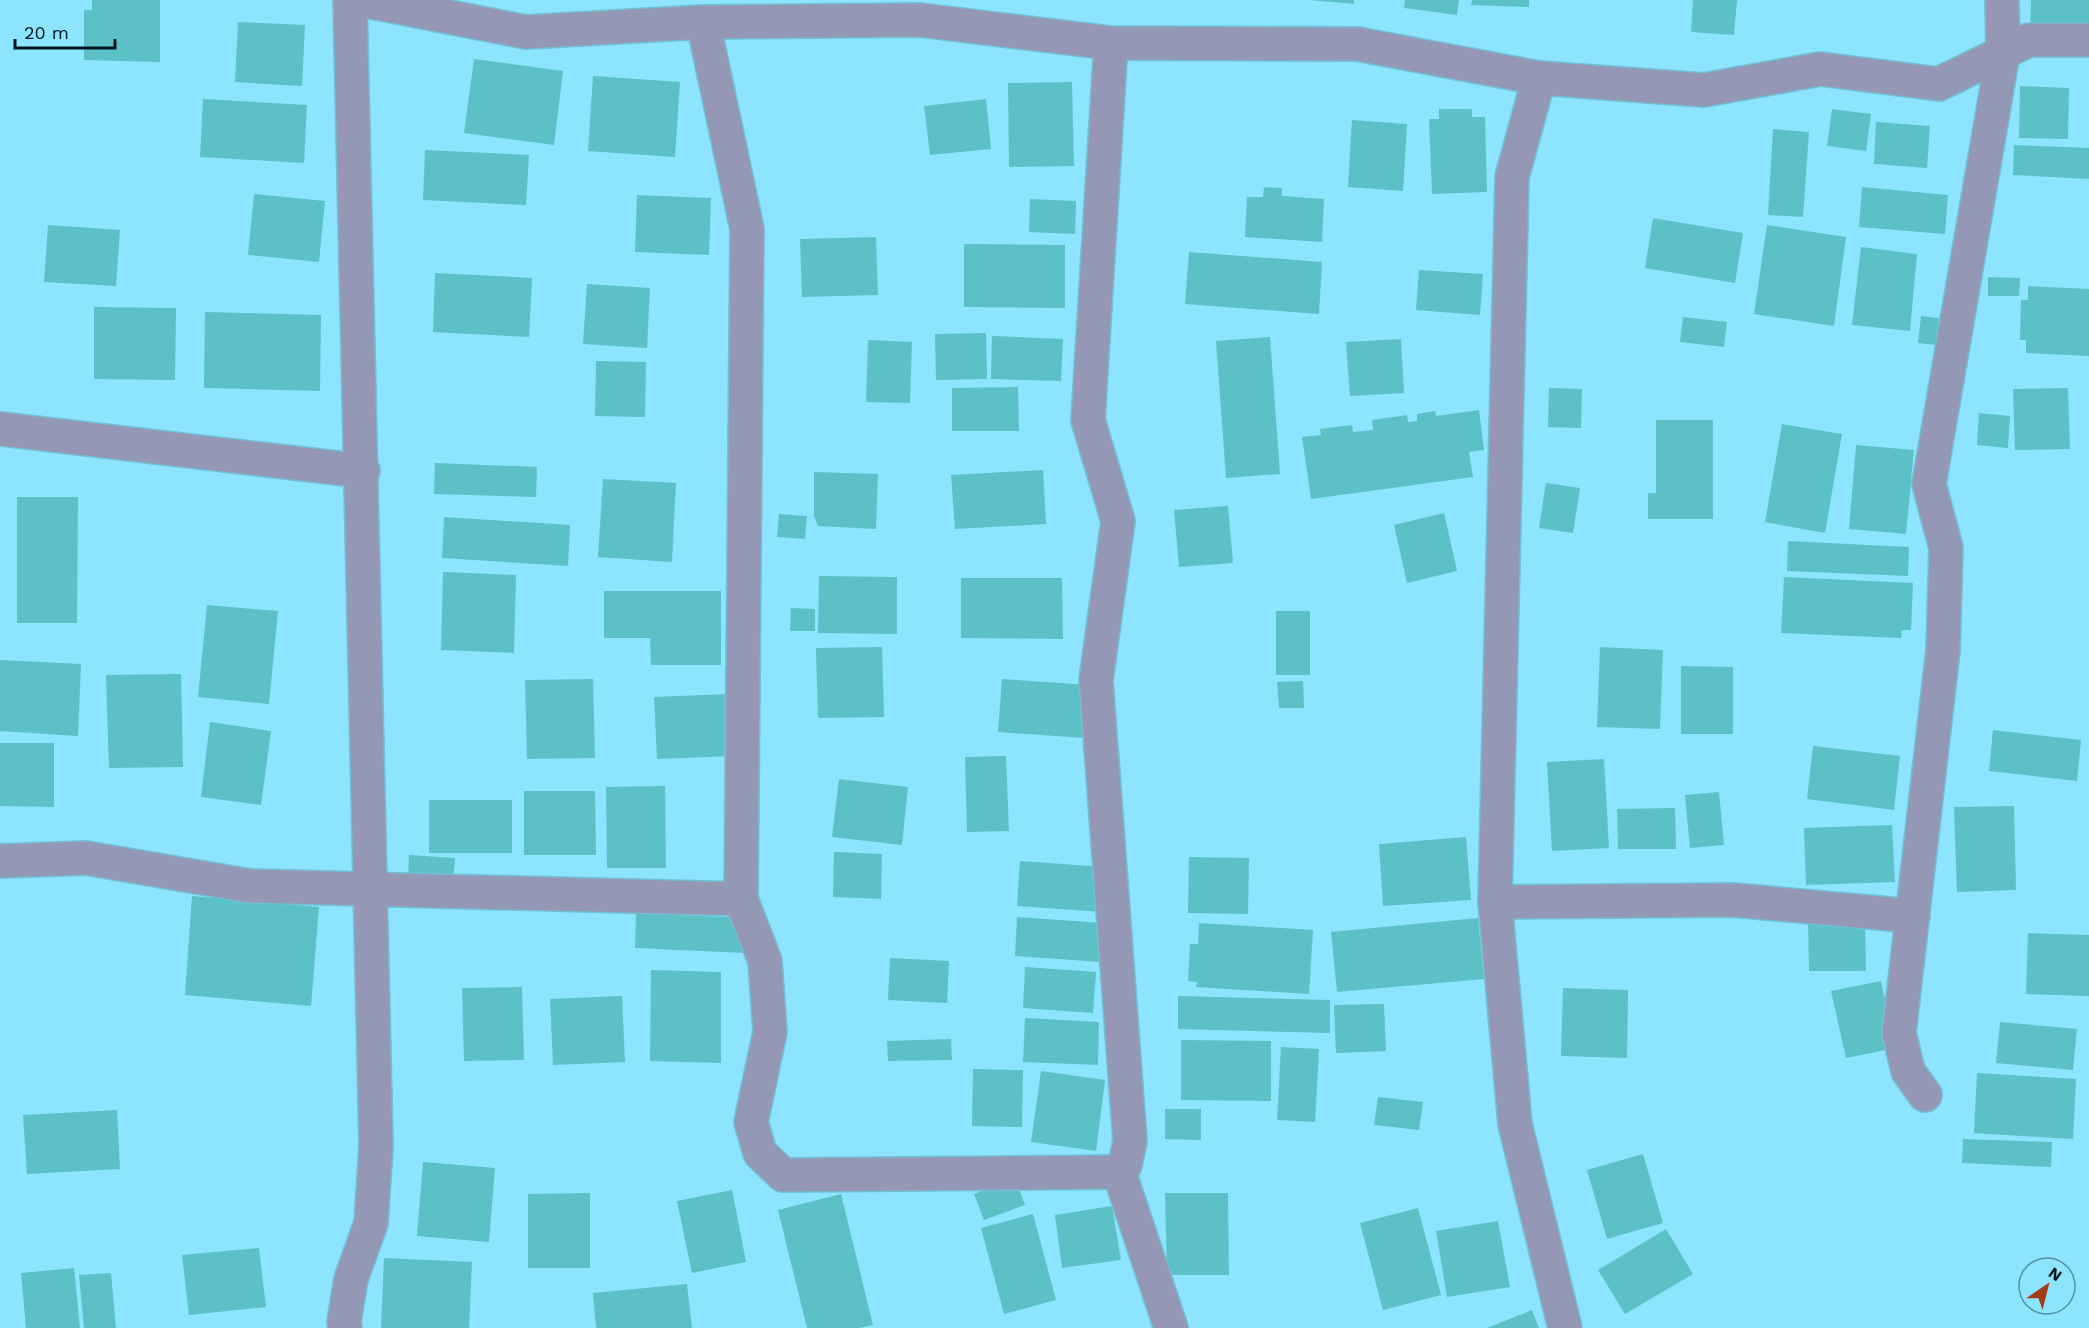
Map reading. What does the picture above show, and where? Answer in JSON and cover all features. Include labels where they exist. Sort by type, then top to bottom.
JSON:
[{"type":"street","points":[[345,1328],[351,1279],[371,1222],[376,1146],[369,888],[363,471],[350,0]]},
{"type":"street","points":[[362,0],[526,32],[703,22],[920,20],[1111,43],[1357,44],[1539,78],[1704,90],[1820,69],[1939,84],[2029,40],[2089,40]]},
{"type":"street","points":[[1925,1095],[1908,1071],[1899,1033],[1943,650],[1946,548],[1929,484],[2003,53],[2002,0]]},
{"type":"street","points":[[703,22],[747,229],[741,899],[765,961],[770,1032],[751,1122],[760,1153],[783,1176],[1119,1172],[1125,1165],[1130,1140],[1096,680],[1118,521],[1088,420],[1111,43]]},
{"type":"street","points":[[1539,78],[1512,177],[1495,902],[1515,1124],[1565,1328]]},
{"type":"street","points":[[0,429],[363,471]]},
{"type":"street","points":[[0,861],[86,858],[250,886],[741,899]]},
{"type":"street","points":[[1495,902],[1733,900],[1912,916]]},
{"type":"street","points":[[1119,1172],[1171,1328]]},
{"type":"building","points":[[92,0],[160,0],[160,62],[84,60],[84,10],[92,10]]},
{"type":"building","points":[[1309,0],[1354,0],[1354,4]]},
{"type":"building","points":[[1405,0],[1459,0],[1457,15],[1404,8]]},
{"type":"building","points":[[1472,0],[1529,0],[1529,7],[1471,5]]},
{"type":"building","points":[[1693,0],[1737,0],[1734,35],[1691,32]]},
{"type":"building","points":[[2031,0],[2089,0],[2089,34],[2030,33]]},
{"type":"building","points":[[238,22],[305,25],[302,86],[235,82]]},
{"type":"building","points":[[474,59],[563,71],[554,145],[464,133]]},
{"type":"building","points":[[593,76],[680,82],[675,157],[588,151]]},
{"type":"building","points":[[1072,82],[1074,166],[1009,167],[1008,83]]},
{"type":"building","points":[[2020,86],[2069,88],[2068,139],[2019,138]]},
{"type":"building","points":[[203,99],[307,105],[304,163],[200,157]]},
{"type":"building","points":[[986,99],[991,149],[930,155],[924,106]]},
{"type":"building","points":[[1439,109],[1472,109],[1472,117],[1485,117],[1487,192],[1432,194],[1429,119],[1439,119]]},
{"type":"building","points":[[1832,109],[1871,114],[1866,151],[1827,146]]},
{"type":"building","points":[[1352,120],[1407,124],[1403,191],[1348,187]]},
{"type":"building","points":[[1876,122],[1930,126],[1927,168],[1874,164]]},
{"type":"building","points":[[1773,129],[1809,132],[1803,217],[1768,215]]},
{"type":"building","points":[[2014,145],[2089,148],[2089,179],[2013,175]]},
{"type":"building","points":[[425,150],[529,155],[526,205],[423,200]]},
{"type":"building","points":[[1264,187],[1282,188],[1282,196],[1324,199],[1322,242],[1245,237],[1247,197],[1263,197]]},
{"type":"building","points":[[1862,187],[1948,195],[1945,234],[1859,227]]},
{"type":"building","points":[[254,194],[325,201],[319,262],[248,255]]},
{"type":"building","points":[[637,195],[711,198],[709,255],[635,252]]},
{"type":"building","points":[[1030,199],[1076,201],[1075,234],[1029,232]]},
{"type":"building","points":[[1653,218],[1743,233],[1735,283],[1645,268]]},
{"type":"building","points":[[48,225],[120,230],[116,286],[44,282]]},
{"type":"building","points":[[1767,225],[1846,237],[1834,326],[1754,314]]},
{"type":"building","points":[[876,237],[878,295],[802,297],[800,239]]},
{"type":"building","points":[[964,244],[1065,245],[1065,308],[964,307]]},
{"type":"building","points":[[1861,247],[1917,254],[1910,331],[1852,325]]},
{"type":"building","points":[[1189,252],[1322,262],[1319,314],[1185,304]]},
{"type":"building","points":[[1419,270],[1483,274],[1480,315],[1416,310]]},
{"type":"building","points":[[435,273],[532,278],[529,337],[433,332]]},
{"type":"building","points":[[1988,277],[2020,278],[2019,296],[1988,296]]},
{"type":"building","points":[[587,284],[650,288],[647,348],[583,344]]},
{"type":"building","points":[[2028,286],[2089,289],[2089,356],[2026,353],[2026,340],[2020,340],[2021,300],[2028,300]]},
{"type":"building","points":[[94,307],[176,308],[175,380],[94,379]]},
{"type":"building","points":[[205,312],[321,315],[320,391],[204,388]]},
{"type":"building","points":[[1921,316],[1939,318],[1936,345],[1918,343]]},
{"type":"building","points":[[1683,317],[1727,322],[1724,347],[1680,342]]},
{"type":"building","points":[[986,333],[987,379],[936,380],[935,334]]},
{"type":"building","points":[[992,336],[1063,339],[1061,381],[991,379]]},
{"type":"building","points":[[1270,337],[1280,474],[1226,478],[1216,341]]},
{"type":"building","points":[[1401,339],[1404,393],[1350,396],[1346,342]]},
{"type":"building","points":[[868,340],[912,342],[910,403],[866,402]]},
{"type":"building","points":[[596,361],[646,362],[645,417],[595,416]]},
{"type":"building","points":[[1018,387],[1019,431],[952,431],[952,388]]},
{"type":"building","points":[[1549,388],[1582,389],[1581,428],[1548,427]]},
{"type":"building","points":[[2068,388],[2070,449],[2015,450],[2013,389]]},
{"type":"building","points":[[1479,410],[1484,450],[1469,452],[1473,477],[1311,499],[1302,437],[1321,435],[1320,429],[1352,425],[1353,432],[1373,430],[1372,420],[1407,415],[1408,422],[1417,421],[1417,414],[1435,411],[1436,416]]},
{"type":"building","points":[[1979,413],[2010,416],[2008,448],[1977,445]]},
{"type":"building","points":[[1656,420],[1713,420],[1713,519],[1648,519],[1648,493],[1656,493]]},
{"type":"building","points":[[1782,424],[1842,434],[1825,533],[1765,522]]},
{"type":"building","points":[[1856,445],[1914,450],[1906,534],[1849,529]]},
{"type":"building","points":[[435,463],[537,467],[536,497],[434,494]]},
{"type":"building","points":[[1043,470],[1046,524],[955,529],[951,475]]},
{"type":"building","points":[[814,472],[878,474],[876,529],[818,526],[814,516]]},
{"type":"building","points":[[603,479],[676,483],[672,562],[598,557]]},
{"type":"building","points":[[1546,483],[1580,488],[1573,533],[1539,528]]},
{"type":"building","points":[[17,497],[78,497],[77,623],[17,623]]},
{"type":"building","points":[[1228,506],[1233,563],[1179,567],[1174,510]]},
{"type":"building","points":[[1444,513],[1457,571],[1407,583],[1394,525]]},
{"type":"building","points":[[779,514],[807,516],[805,539],[777,537]]},
{"type":"building","points":[[444,517],[570,525],[568,566],[442,558]]},
{"type":"building","points":[[1788,541],[1909,547],[1908,576],[1787,571]]},
{"type":"building","points":[[443,572],[516,575],[514,653],[441,650]]},
{"type":"building","points":[[819,576],[897,577],[897,634],[818,633]]},
{"type":"building","points":[[1784,577],[1913,583],[1911,630],[1902,630],[1901,638],[1781,633]]},
{"type":"building","points":[[961,578],[1062,578],[1063,639],[961,638]]},
{"type":"building","points":[[604,591],[721,591],[721,665],[651,665],[650,638],[604,638]]},
{"type":"building","points":[[207,605],[278,611],[269,704],[198,697]]},
{"type":"building","points":[[791,608],[815,609],[815,631],[790,631]]},
{"type":"building","points":[[1276,611],[1310,611],[1310,675],[1276,675]]},
{"type":"building","points":[[882,647],[884,717],[818,718],[816,648]]},
{"type":"building","points":[[1600,647],[1663,650],[1660,729],[1597,727]]},
{"type":"building","points":[[0,660],[81,664],[78,736],[0,731]]},
{"type":"building","points":[[1681,666],[1733,667],[1733,734],[1681,734]]},
{"type":"building","points":[[181,674],[183,767],[109,768],[106,675]]},
{"type":"building","points":[[593,679],[595,758],[527,759],[525,680]]},
{"type":"building","points":[[1002,679],[1089,685],[1085,738],[998,732]]},
{"type":"building","points":[[1303,681],[1304,708],[1279,708],[1277,682]]},
{"type":"building","points":[[729,694],[732,756],[657,759],[654,697]]},
{"type":"building","points":[[210,722],[271,731],[261,805],[201,797]]},
{"type":"building","points":[[1993,730],[2081,740],[2077,781],[1989,771]]},
{"type":"building","points":[[0,743],[54,743],[54,807],[0,806]]},
{"type":"building","points":[[1813,746],[1900,756],[1894,810],[1807,799]]},
{"type":"building","points":[[1006,756],[1009,831],[967,832],[965,757]]},
{"type":"building","points":[[1604,759],[1609,848],[1552,851],[1547,762]]},
{"type":"building","points":[[839,779],[908,787],[902,845],[832,837]]},
{"type":"building","points":[[665,786],[666,868],[607,868],[606,787]]},
{"type":"building","points":[[524,791],[595,791],[596,855],[524,855]]},
{"type":"building","points":[[1719,792],[1724,845],[1690,848],[1685,795]]},
{"type":"building","points":[[429,800],[512,800],[512,853],[429,853]]},
{"type":"building","points":[[2014,806],[2016,890],[1957,892],[1954,807]]},
{"type":"building","points":[[1675,808],[1676,849],[1618,849],[1617,809]]},
{"type":"building","points":[[1892,825],[1895,882],[1806,885],[1804,828]]},
{"type":"building","points":[[1466,837],[1471,900],[1383,906],[1379,844]]},
{"type":"building","points":[[834,852],[882,854],[881,899],[833,897]]},
{"type":"building","points":[[409,855],[455,858],[453,882],[408,879]]},
{"type":"building","points":[[1189,857],[1249,858],[1248,914],[1188,913]]},
{"type":"building","points":[[1020,861],[1105,867],[1102,912],[1017,906]]},
{"type":"building","points":[[192,896],[319,907],[311,1006],[185,995]]},
{"type":"building","points":[[636,913],[747,918],[745,953],[635,948]]},
{"type":"building","points":[[1865,915],[1866,971],[1809,971],[1808,916]]},
{"type":"building","points":[[1017,917],[1131,925],[1129,964],[1015,956]]},
{"type":"building","points":[[1478,918],[1484,979],[1337,992],[1331,932]]},
{"type":"building","points":[[1199,923],[1313,930],[1309,994],[1196,987],[1197,982],[1188,981],[1190,944],[1198,944]]},
{"type":"building","points":[[2028,933],[2089,935],[2089,996],[2026,994]]},
{"type":"building","points":[[890,958],[949,961],[947,1003],[888,1000]]},
{"type":"building","points":[[1025,967],[1096,972],[1093,1013],[1023,1008]]},
{"type":"building","points":[[651,970],[721,972],[721,1063],[650,1061]]},
{"type":"building","points":[[1881,981],[1895,1048],[1846,1058],[1831,991]]},
{"type":"building","points":[[522,987],[524,1060],[464,1061],[462,988]]},
{"type":"building","points":[[1563,988],[1628,990],[1627,1058],[1561,1056]]},
{"type":"building","points":[[622,996],[625,1062],[553,1065],[550,999]]},
{"type":"building","points":[[1178,996],[1330,1000],[1330,1033],[1178,1029]]},
{"type":"building","points":[[1384,1004],[1386,1051],[1336,1053],[1334,1005]]},
{"type":"building","points":[[1025,1018],[1099,1022],[1098,1065],[1023,1062]]},
{"type":"building","points":[[2000,1022],[2077,1029],[2073,1070],[1996,1063]]},
{"type":"building","points":[[951,1039],[952,1060],[888,1061],[887,1041]]},
{"type":"building","points":[[1181,1040],[1271,1041],[1271,1101],[1181,1100]]},
{"type":"building","points":[[1281,1047],[1319,1049],[1315,1122],[1277,1120]]},
{"type":"building","points":[[973,1069],[1023,1070],[1022,1127],[972,1126]]},
{"type":"building","points":[[1041,1071],[1105,1080],[1096,1151],[1031,1142]]},
{"type":"building","points":[[1977,1073],[2076,1079],[2073,1139],[1974,1133]]},
{"type":"building","points":[[1378,1097],[1423,1102],[1419,1130],[1374,1125]]},
{"type":"building","points":[[1165,1109],[1201,1109],[1201,1140],[1165,1139]]},
{"type":"building","points":[[117,1110],[120,1169],[27,1174],[23,1115]]},
{"type":"building","points":[[1963,1139],[2052,1142],[2051,1167],[1962,1163]]},
{"type":"building","points":[[1643,1154],[1663,1223],[1607,1239],[1587,1170]]},
{"type":"building","points":[[423,1162],[495,1168],[489,1242],[417,1236]]},
{"type":"building","points":[[1015,1179],[1025,1205],[984,1220],[974,1194]]},
{"type":"building","points":[[732,1190],[746,1262],[692,1273],[677,1201]]},
{"type":"building","points":[[590,1193],[590,1268],[528,1268],[528,1194]]},
{"type":"building","points":[[1165,1193],[1228,1193],[1229,1275],[1167,1275]]},
{"type":"building","points":[[841,1194],[873,1325],[859,1328],[807,1328],[778,1210]]},
{"type":"building","points":[[1112,1206],[1121,1260],[1062,1268],[1055,1215]]},
{"type":"building","points":[[1418,1208],[1441,1295],[1383,1310],[1360,1223]]},
{"type":"building","points":[[1033,1214],[1056,1300],[1004,1314],[981,1228]]},
{"type":"building","points":[[1498,1221],[1510,1287],[1447,1297],[1436,1231]]},
{"type":"building","points":[[1666,1229],[1693,1274],[1625,1314],[1598,1270]]},
{"type":"building","points":[[259,1248],[266,1307],[189,1315],[182,1255]]},
{"type":"building","points":[[384,1258],[472,1262],[469,1328],[381,1328]]},
{"type":"building","points":[[74,1268],[80,1328],[26,1328],[21,1273]]},
{"type":"building","points":[[111,1273],[116,1328],[84,1328],[79,1275]]},
{"type":"building","points":[[687,1284],[692,1328],[596,1328],[593,1293]]},
{"type":"building","points":[[1532,1310],[1539,1328],[1487,1328]]}]
